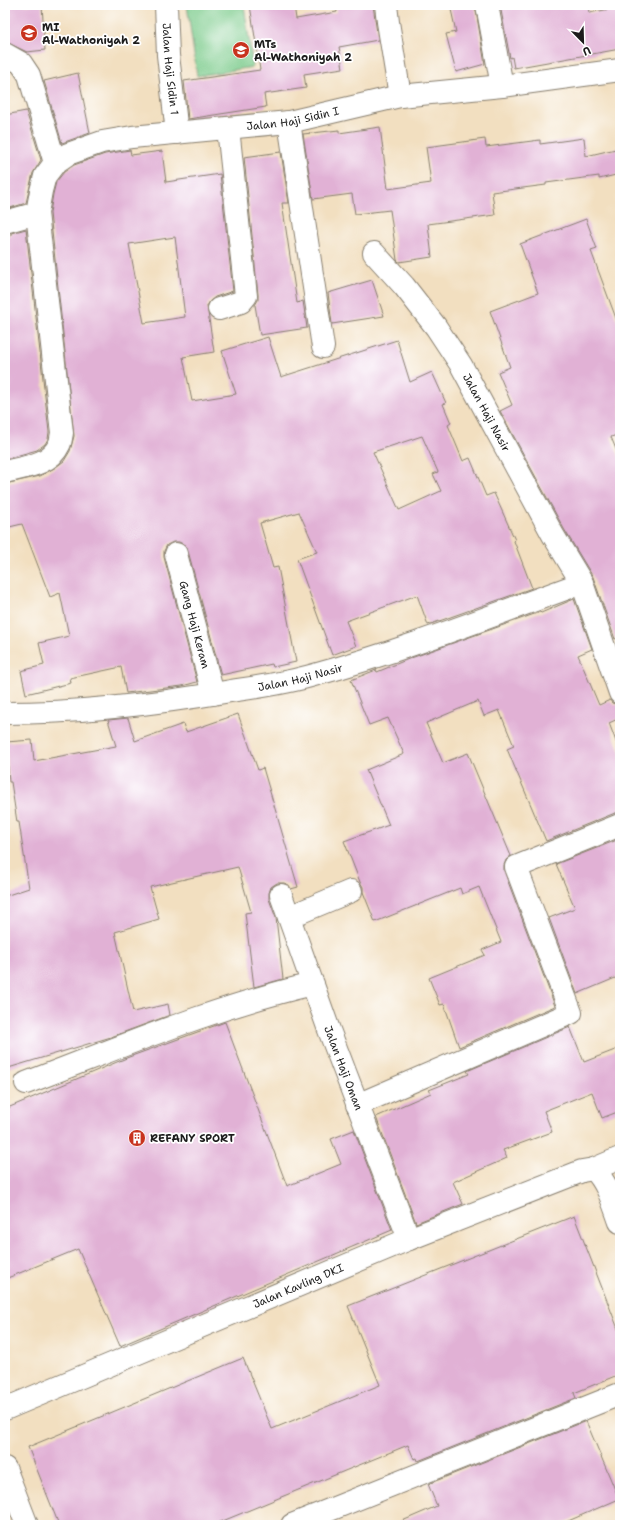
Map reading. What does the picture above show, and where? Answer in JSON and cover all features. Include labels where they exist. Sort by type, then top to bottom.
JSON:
[{"type":"street","name":"Jalan Haji Sidin 1","points":[[166,5],[168,55],[177,133]]},
{"type":"street","points":[[386,5],[400,96]]},
{"type":"street","points":[[487,5],[502,86]]},
{"type":"street","points":[[5,54],[21,63],[29,75],[55,163]]},
{"type":"street","name":"Jalan Haji Sidin I","points":[[5,472],[37,464],[50,457],[59,445],[62,433],[37,213],[45,176],[55,163],[68,154],[102,142],[132,137],[289,122],[400,96],[502,86],[620,70]]},
{"type":"street","points":[[289,122],[323,348]]},
{"type":"street","points":[[220,309],[241,302],[246,296],[228,128]]},
{"type":"street","points":[[5,222],[37,213]]},
{"type":"street","name":"Jalan Haji Nasir","points":[[374,253],[404,286],[436,327],[461,364],[553,535],[582,582],[620,693]]},
{"type":"street","name":"Gang Haji Keram","points":[[176,554],[213,694]]},
{"type":"street","name":"Jalan Haji Nasir","points":[[5,713],[37,713],[97,709],[155,703],[312,676],[392,651],[582,582]]},
{"type":"street","points":[[357,1105],[571,1013],[516,867],[620,825]]},
{"type":"street","points":[[289,917],[351,891]]},
{"type":"street","name":"Jalan Haji Oman","points":[[281,896],[357,1105],[409,1239]]},
{"type":"street","points":[[26,1083],[228,1007],[278,992],[313,984]]},
{"type":"street","name":"Jalan Kavling DKI","points":[[5,1409],[409,1239],[565,1179],[582,1171],[594,1170],[620,1158]]},
{"type":"street","points":[[594,1170],[601,1177],[608,1190],[620,1222]]},
{"type":"street","points":[[292,1525],[620,1394]]},
{"type":"street","points":[[5,1468],[27,1525]]},
{"type":"green space","points":[[187,5],[244,5],[253,67],[197,76]]},
{"type":"building","points":[[5,5],[42,5],[45,50],[27,52],[6,42]]},
{"type":"building","points":[[250,5],[294,5],[296,19],[337,12],[336,5],[373,5],[378,40],[339,47],[343,68],[304,74],[306,88],[264,94],[266,107],[188,119],[184,81],[260,70]]},
{"type":"building","points":[[450,5],[475,5],[485,64],[456,72],[446,34],[456,32]]},
{"type":"building","points":[[500,5],[588,5],[589,13],[620,7],[620,49],[514,68],[512,57],[510,58]]},
{"type":"building","points":[[78,73],[90,133],[62,143],[44,81]]},
{"type":"building","points":[[26,111],[41,160],[33,173],[26,203],[7,209],[5,198],[5,115]]},
{"type":"building","points":[[380,127],[388,189],[431,183],[426,147],[485,139],[486,147],[540,140],[540,144],[584,138],[586,156],[620,148],[620,174],[599,179],[599,176],[492,192],[495,215],[428,224],[432,257],[399,262],[397,260],[390,210],[355,214],[352,194],[313,199],[303,134],[339,130],[339,133]]},
{"type":"building","points":[[130,150],[131,155],[162,151],[166,182],[220,174],[233,291],[215,297],[207,306],[214,352],[183,357],[192,401],[236,394],[222,351],[268,337],[281,377],[397,340],[410,382],[432,372],[446,403],[443,404],[451,423],[448,425],[463,461],[470,458],[486,496],[494,493],[515,540],[514,541],[532,588],[428,625],[417,595],[346,621],[356,646],[332,655],[297,559],[317,552],[299,512],[260,523],[273,568],[278,567],[296,662],[273,667],[272,664],[221,675],[188,551],[185,545],[179,542],[173,542],[167,545],[164,551],[164,557],[197,682],[182,686],[126,693],[121,667],[70,678],[71,683],[26,694],[21,671],[44,665],[39,643],[69,636],[60,593],[50,597],[22,524],[5,528],[5,484],[40,476],[64,461],[70,451],[74,436],[50,213],[56,182],[64,172],[74,165],[105,154]],"holes":[[[175,237],[185,317],[144,323],[129,244]],[[422,436],[438,472],[433,474],[441,491],[399,510],[373,452]]]},
{"type":"building","points":[[281,152],[289,203],[282,203],[297,303],[303,301],[307,328],[260,335],[255,305],[258,300],[258,295],[244,157]]},
{"type":"building","points":[[586,219],[597,249],[591,251],[620,329],[620,434],[611,437],[620,459],[620,637],[615,639],[593,577],[564,529],[500,411],[512,405],[498,372],[510,367],[490,311],[538,293],[520,244]]},
{"type":"building","points":[[26,229],[49,432],[48,439],[45,444],[37,450],[5,459],[5,237],[11,236],[11,233]]},
{"type":"building","points":[[372,280],[384,316],[332,324],[328,293]]},
{"type":"building","points":[[574,599],[592,649],[578,655],[599,705],[610,700],[612,703],[620,705],[620,718],[609,723],[620,752],[620,813],[615,813],[546,841],[507,749],[514,746],[499,710],[484,716],[478,701],[426,723],[443,763],[468,753],[511,856],[506,860],[504,871],[555,1006],[459,1047],[444,1004],[440,1005],[429,978],[485,955],[482,950],[501,942],[479,887],[462,894],[460,888],[375,922],[363,892],[363,887],[344,841],[389,825],[366,770],[404,754],[388,718],[369,725],[351,680],[376,670],[377,672],[411,658],[540,612],[541,613]]},
{"type":"building","points":[[238,714],[258,770],[263,768],[298,887],[291,889],[289,885],[277,883],[271,887],[269,893],[269,899],[276,918],[283,979],[254,987],[245,913],[251,912],[238,867],[150,887],[159,919],[115,932],[133,1012],[168,1004],[170,1015],[111,1037],[5,1069],[5,896],[29,888],[19,822],[17,822],[11,782],[9,782],[6,742],[32,740],[34,761],[116,746],[108,720],[128,718],[135,741],[183,724],[186,732]]},
{"type":"building","points":[[617,840],[620,846],[620,976],[577,994],[549,918],[575,908],[556,864]]},
{"type":"building","points":[[225,1022],[287,1186],[341,1164],[331,1139],[354,1130],[392,1230],[120,1346],[78,1249],[5,1279],[5,1109],[129,1057]]},
{"type":"building","points":[[570,1027],[584,1062],[620,1048],[620,1111],[602,1118],[592,1092],[544,1111],[552,1132],[503,1150],[507,1158],[453,1182],[463,1204],[416,1223],[376,1117],[431,1093],[429,1090],[469,1074],[467,1071]]},
{"type":"building","points":[[574,1216],[620,1334],[620,1374],[574,1393],[576,1398],[418,1461],[417,1458],[414,1459],[408,1445],[213,1525],[59,1525],[28,1447],[243,1358],[272,1429],[380,1385],[348,1306]]},
{"type":"building","points":[[586,1421],[619,1499],[559,1525],[393,1525],[437,1506],[428,1484]]},
{"type":"place","name":"MI Al-Wathoniyah 2","points":[[29,33]]},
{"type":"place","name":"MTs Al-Wathoniyah 2","points":[[241,50]]},
{"type":"place","name":"REFANY SPORT","points":[[137,1138]]}]
